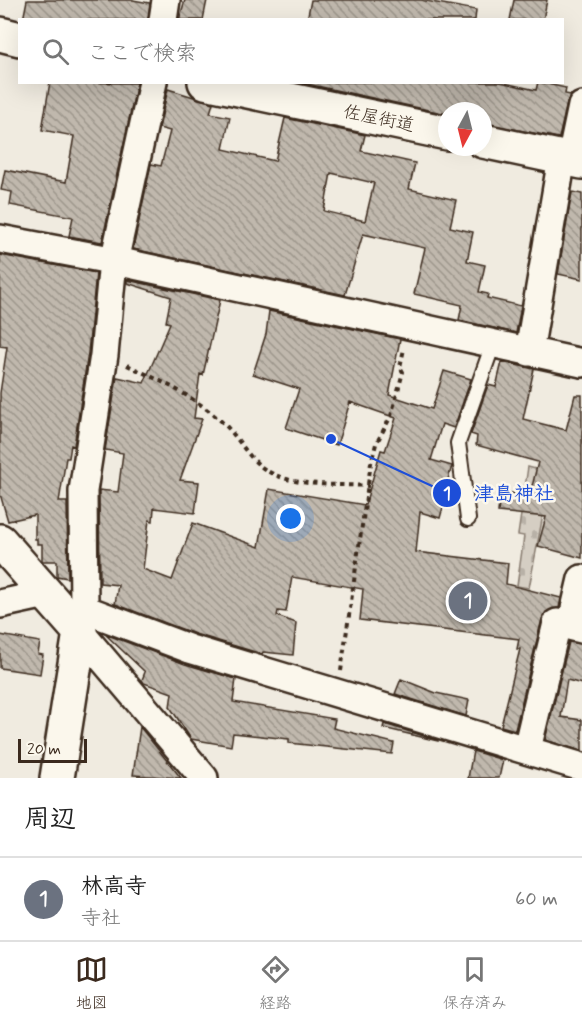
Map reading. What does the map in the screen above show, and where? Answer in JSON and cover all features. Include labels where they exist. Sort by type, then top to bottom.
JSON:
[{"type":"street","points":[[163,18],[166,0]]},
{"type":"street","points":[[0,34],[18,38]]},
{"type":"street","points":[[57,778],[82,621],[83,491],[104,355],[112,271],[117,261],[153,84]]},
{"type":"street","name":"佐屋街道","points":[[214,84],[438,131]]},
{"type":"street","points":[[529,352],[582,106]]},
{"type":"street","points":[[492,143],[572,159]]},
{"type":"street","points":[[0,239],[117,261],[582,363]]},
{"type":"street","points":[[0,542],[46,594],[82,621],[204,778]]},
{"type":"street","points":[[527,749],[557,623],[577,628],[582,579]]},
{"type":"street","points":[[0,604],[46,594]]},
{"type":"street","points":[[82,621],[190,649],[582,767]]},
{"type":"lane","points":[[468,519],[458,443],[493,344]]},
{"type":"path","points":[[338,693],[371,463],[376,444],[391,416],[403,372],[400,368],[408,325]]},
{"type":"path","points":[[104,355],[200,402],[224,424],[252,461],[274,475],[305,482],[369,486]]},
{"type":"green space","points":[[528,467],[551,473],[529,588],[517,586],[524,536],[518,535]]},
{"type":"building","points":[[27,0],[133,0],[150,3],[148,18],[23,18]]},
{"type":"building","points":[[185,0],[207,0],[203,18],[180,18]]},
{"type":"building","points":[[311,0],[421,0],[476,10],[475,18],[307,18]]},
{"type":"building","points":[[514,0],[547,0],[543,18],[510,18]]},
{"type":"building","points":[[50,84],[137,84],[102,242],[69,236],[73,217],[10,205],[12,192],[1,190],[5,170],[66,182],[74,136],[42,130]]},
{"type":"building","points":[[307,84],[509,84],[536,90],[538,84],[547,84],[566,88],[565,94],[571,95],[559,138],[492,125],[492,102],[438,102],[438,112]]},
{"type":"building","points":[[168,89],[213,103],[210,113],[230,117],[223,149],[275,161],[285,118],[365,135],[361,151],[415,163],[409,189],[456,200],[450,227],[473,232],[467,261],[485,265],[479,292],[488,294],[487,298],[521,306],[516,333],[459,320],[462,305],[414,294],[425,248],[363,234],[345,295],[133,249],[151,164],[161,166],[170,131],[159,128]],"holes":[[[331,173],[374,183],[365,221],[324,211]]]},
{"type":"building","points":[[572,192],[582,194],[582,279],[558,274]]},
{"type":"building","points":[[0,255],[96,273],[88,353],[74,446],[71,445],[69,458],[66,458],[59,502],[67,502],[68,578],[57,576],[57,561],[42,561],[42,544],[37,544],[37,539],[35,539],[35,515],[8,521],[0,494],[0,393],[7,347],[0,346]]},
{"type":"building","points":[[127,280],[220,300],[203,375],[200,374],[194,418],[202,419],[180,480],[199,482],[195,513],[154,508],[153,521],[149,520],[143,569],[172,580],[193,523],[259,547],[269,489],[365,505],[381,450],[385,451],[396,418],[350,402],[337,445],[286,428],[299,389],[253,374],[266,334],[269,311],[400,339],[389,395],[432,409],[444,371],[471,379],[454,428],[442,424],[431,460],[452,466],[442,499],[445,500],[440,518],[420,512],[416,552],[508,563],[506,584],[561,598],[559,608],[546,612],[542,619],[515,730],[501,726],[520,649],[517,649],[519,639],[360,620],[363,589],[292,577],[286,612],[278,611],[277,616],[296,623],[293,655],[263,652],[262,654],[195,634],[115,604],[118,585],[100,583],[99,490],[118,492],[123,453],[105,450],[117,377],[144,383],[170,323],[166,322],[171,297],[127,283]]},
{"type":"building","points":[[502,362],[534,369],[523,419],[566,430],[575,395],[582,395],[582,558],[538,546],[546,517],[498,512],[500,492],[530,495],[538,462],[476,445],[477,436],[471,434],[488,385],[496,387]]},
{"type":"building","points":[[105,634],[185,664],[236,679],[233,702],[335,719],[333,728],[394,743],[392,754],[289,743],[289,739],[233,733],[231,746],[191,739],[170,707],[172,693],[144,683],[142,680],[145,672]]},
{"type":"building","points":[[0,635],[40,642],[38,654],[43,655],[40,674],[0,668]]},
{"type":"building","points":[[569,642],[582,644],[582,684],[567,680],[561,717],[582,720],[582,751],[545,740]]},
{"type":"building","points":[[401,679],[436,693],[469,700],[466,716],[395,694]]},
{"type":"building","points":[[384,724],[438,740],[438,741],[383,728]]},
{"type":"building","points":[[140,727],[181,778],[133,775]]},
{"type":"building","points":[[473,751],[503,760],[499,778],[468,778]]},
{"type":"place","name":"津島神社","points":[[331,439]]},
{"type":"place","name":"林高寺","points":[[468,601]]}]
